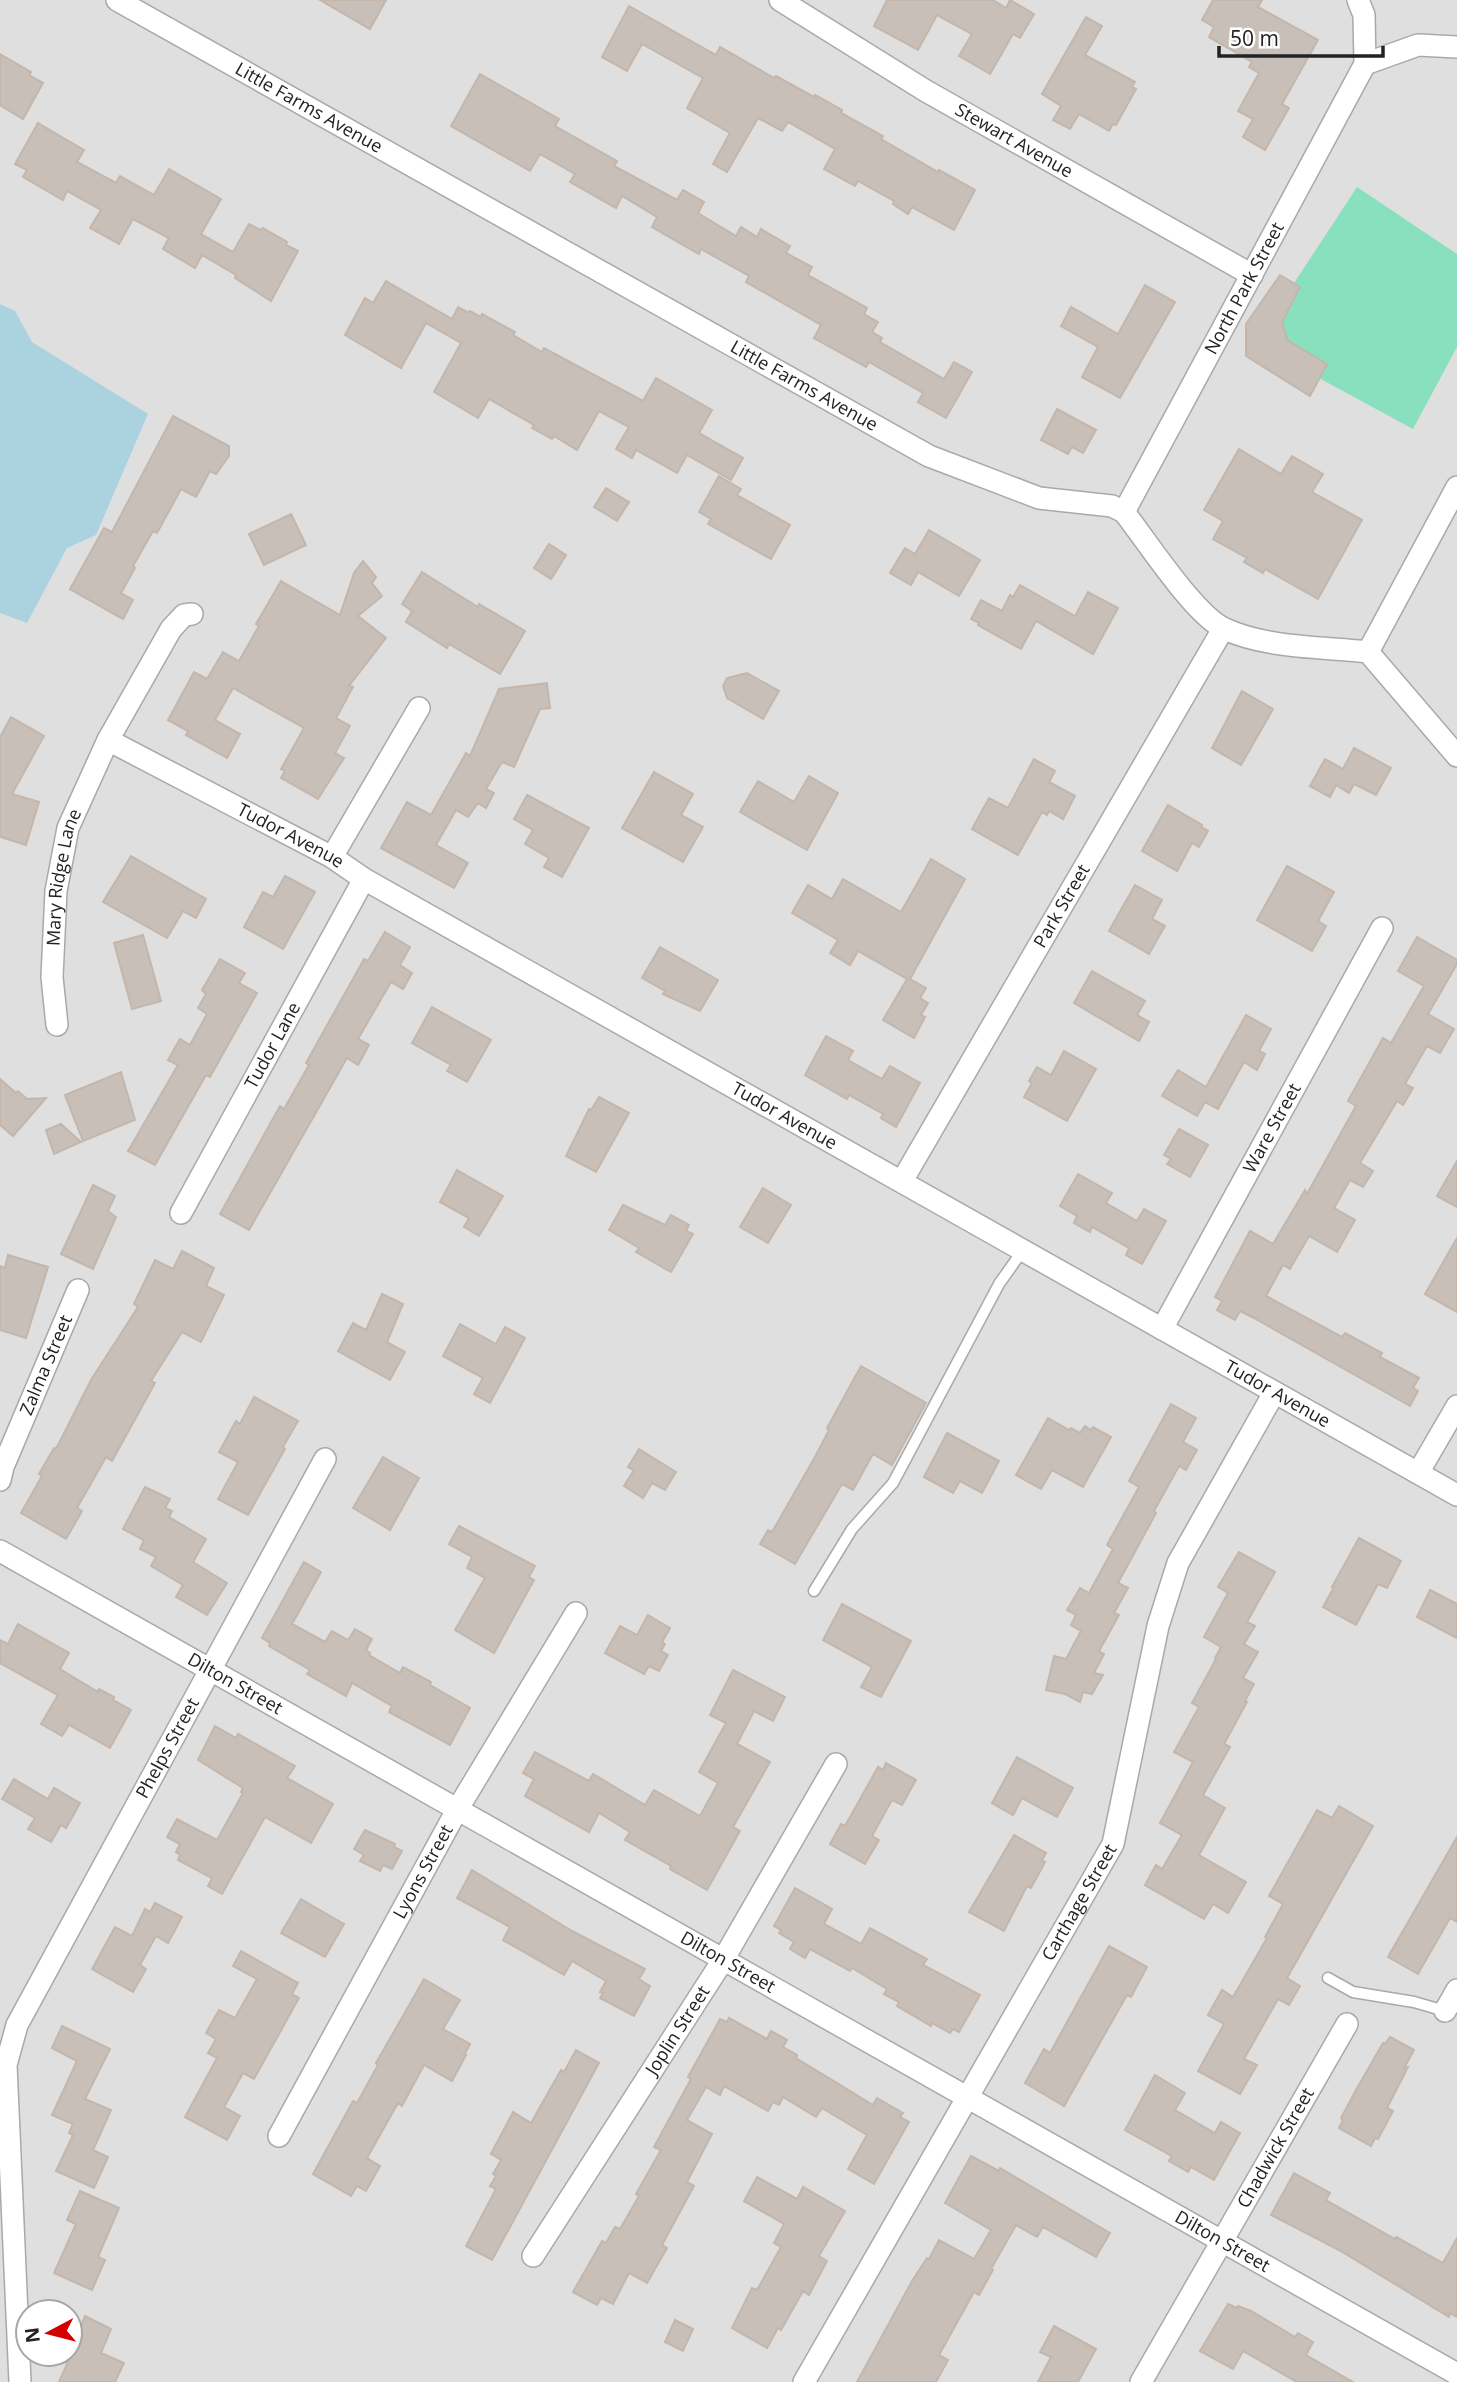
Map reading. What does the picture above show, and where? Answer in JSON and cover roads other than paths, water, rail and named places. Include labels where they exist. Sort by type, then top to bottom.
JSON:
[{"type":"street","name":"Little Farms Avenue","points":[[117,0],[929,456],[1039,498],[1112,506],[1124,512]]},
{"type":"street","name":"Stewart Avenue","points":[[780,0],[926,91],[1252,275]]},
{"type":"street","points":[[1358,0],[1364,15],[1365,64],[1418,45],[1457,47]]},
{"type":"street","name":"North Park Street","points":[[1124,512],[1365,64]]},
{"type":"street","points":[[1368,652],[1457,487]]},
{"type":"street","points":[[1124,512],[1196,605],[1223,629],[1262,641],[1368,652],[1457,756]]},
{"type":"street","name":"Mary Ridge Lane","points":[[57,1025],[52,977],[56,891],[68,828],[108,740],[172,629],[184,615],[192,614]]},
{"type":"street","name":"Park Street","points":[[902,1181],[1223,629]]},
{"type":"street","points":[[332,857],[419,708]]},
{"type":"street","name":"Tudor Avenue","points":[[108,740],[332,857],[364,879],[1457,1495]]},
{"type":"street","name":"Tudor Lane","points":[[181,1213],[364,879]]},
{"type":"street","name":"Ware Street","points":[[1162,1329],[1382,928]]},
{"type":"street","name":"Zalma Street","points":[[0,1480],[3,1467],[78,1290]]},
{"type":"street","name":"Carthage Street","points":[[804,2382],[1113,1844],[1158,1626],[1178,1563],[1274,1393]]},
{"type":"street","points":[[1418,1473],[1457,1406]]},
{"type":"street","name":"Phelps Street","points":[[20,2382],[6,2065],[17,2025],[325,1459]]},
{"type":"street","name":"Dilton Street","points":[[0,1551],[1457,2374]]},
{"type":"street","name":"Lyons Street","points":[[279,2136],[457,1810],[576,1613]]},
{"type":"street","name":"Joplin Street","points":[[533,2256],[723,1960],[836,1763]]},
{"type":"street","points":[[1445,2011],[1457,1990]]},
{"type":"street","name":"Chadwick Street","points":[[1141,2382],[1348,2024]]},
{"type":"lane","points":[[814,1591],[852,1528],[894,1483],[999,1284],[1023,1250]]},
{"type":"lane","points":[[1328,1978],[1353,1993],[1414,2002],[1445,2011]]},
{"type":"water","points":[[0,304],[15,311],[32,342],[148,414],[96,535],[67,548],[27,623],[0,613]]}]
